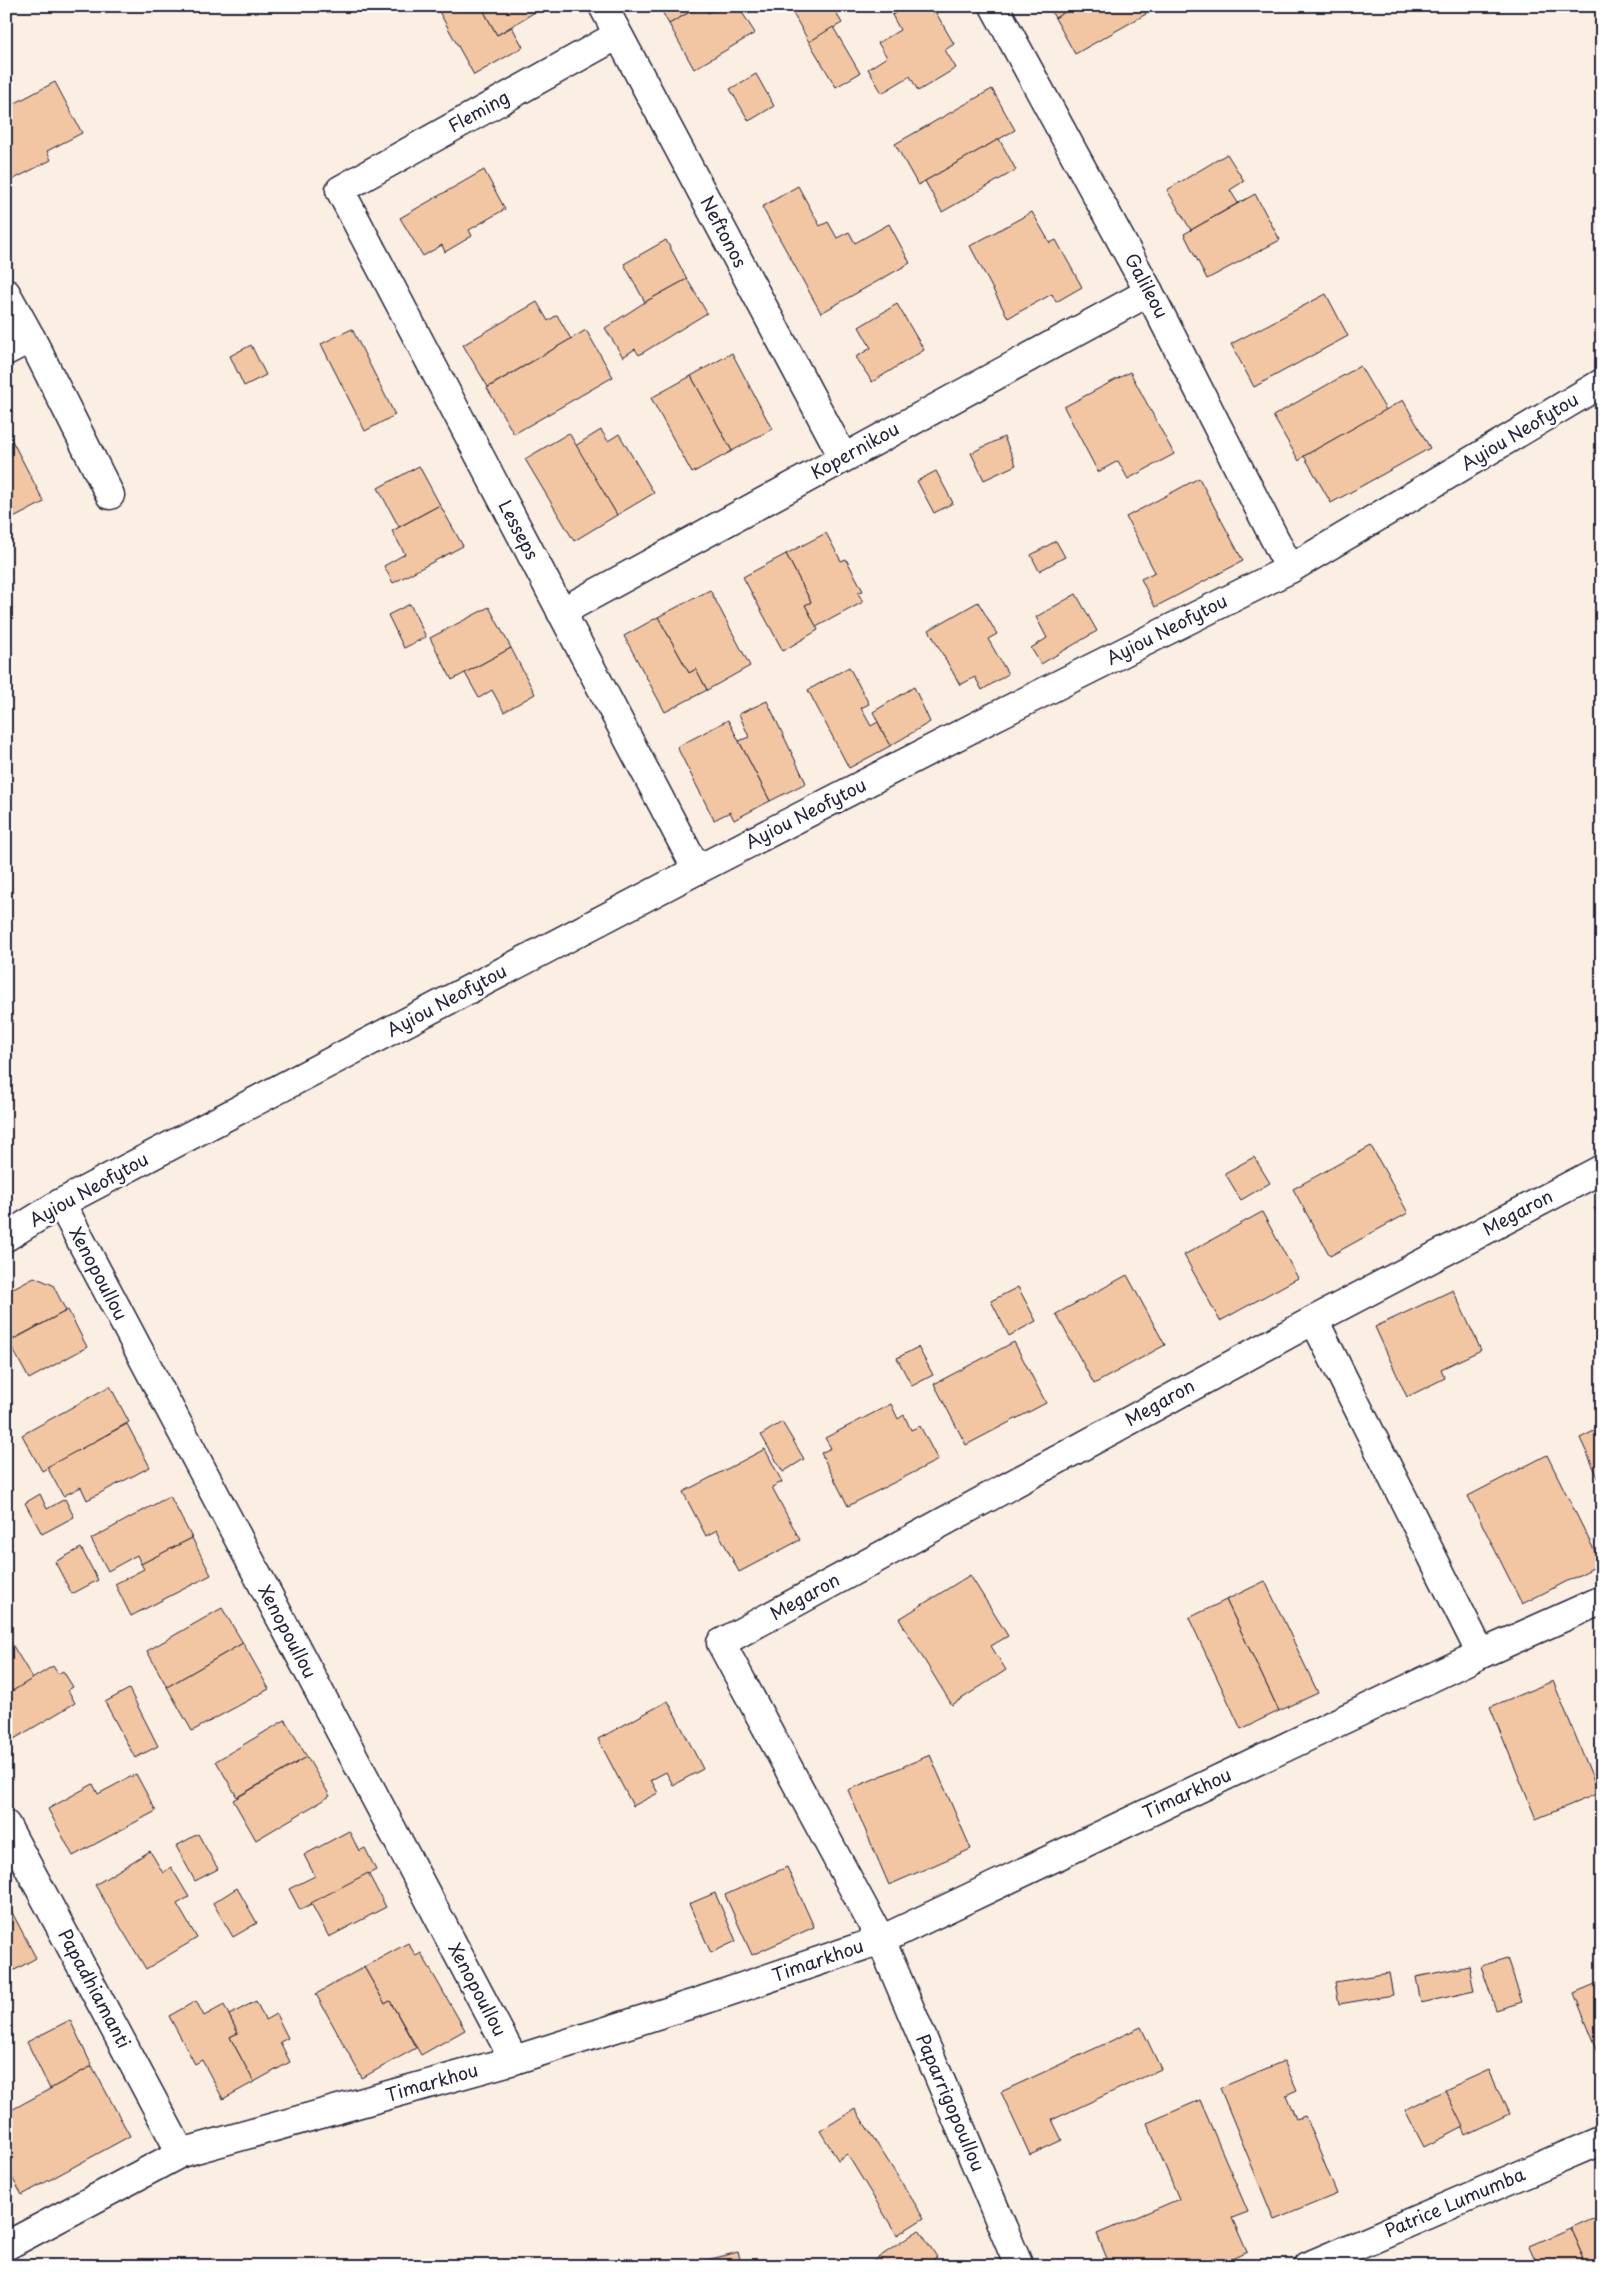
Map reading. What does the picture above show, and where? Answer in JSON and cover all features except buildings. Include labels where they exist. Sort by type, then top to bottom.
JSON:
[{"type":"street","name":"Neftonos","points":[[603,6],[842,457]]},
{"type":"street","name":"Galileou","points":[[994,6],[1149,292],[1290,569]]},
{"type":"street","name":"Fleming","points":[[340,190],[618,35]]},
{"type":"street","name":"Lesseps","points":[[340,190],[697,870]]},
{"type":"street","points":[[6,292],[110,495]]},
{"type":"street","name":"Kopernikou","points":[[561,612],[842,457],[1149,292]]},
{"type":"street","points":[[6,351],[31,338]]},
{"type":"street","name":"Ayiou Neofytou","points":[[6,1237],[61,1203],[697,870],[992,718],[1290,569],[1602,383]]},
{"type":"street","name":"Megaron","points":[[721,1643],[1314,1320],[1602,1169]]},
{"type":"street","name":"Xenopoullou","points":[[61,1203],[514,2060]]},
{"type":"street","points":[[1314,1320],[1481,1654]]},
{"type":"street","name":"Timarkhou","points":[[6,2246],[181,2153],[514,2060],[694,2003],[881,1940],[1481,1654],[1602,1600]]},
{"type":"street","name":"Paparrigopoullou","points":[[721,1643],[881,1940],[1019,2266]]},
{"type":"street","name":"Papadhiamanti","points":[[6,1825],[181,2153]]},
{"type":"street","name":"Patrice Lumumba","points":[[1308,2266],[1602,2140]]}]
